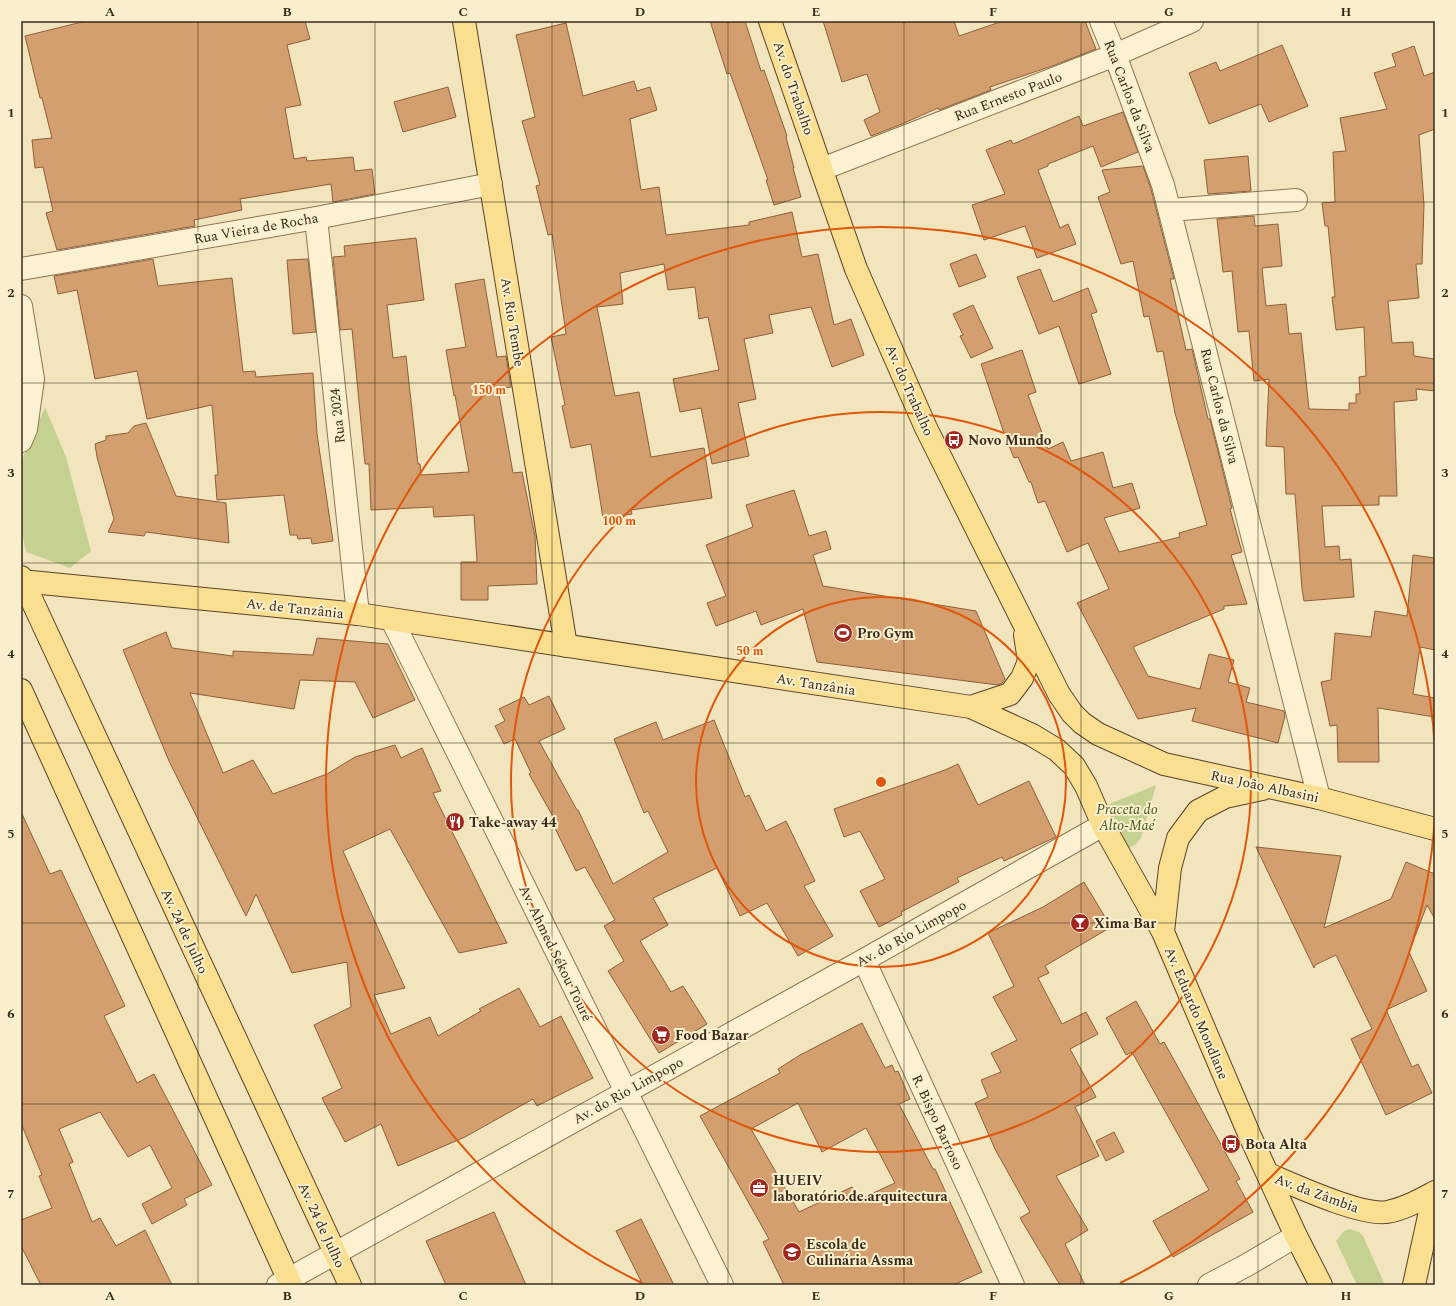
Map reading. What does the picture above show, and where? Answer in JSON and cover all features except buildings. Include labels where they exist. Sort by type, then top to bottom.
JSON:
[{"type":"main road","name":"Av. Rio Tembe","points":[[464,21],[566,646]]},
{"type":"main road","name":"Av. do Trabalho","points":[[770,21],[856,268],[926,428],[1060,694],[1072,713],[1082,723],[1098,734]]},
{"type":"main road","name":"Av. de Tanzânia","points":[[22,580],[358,614],[566,646]]},
{"type":"main road","name":"Av. 24 de Julho","points":[[22,580],[350,1285]]},
{"type":"main road","points":[[971,707],[1010,694],[1022,678],[1029,661],[1023,620]]},
{"type":"main road","name":"Av. Tanzânia","points":[[566,646],[971,707],[1032,735],[1058,750]]},
{"type":"main road","points":[[21,690],[286,1283]]},
{"type":"main road","name":"Rua João Albasini","points":[[1098,734],[1164,764],[1319,798],[1435,829]]},
{"type":"main road","name":"Av. Eduardo Mondlane","points":[[1058,750],[1074,766],[1086,786],[1103,825],[1163,932],[1268,1174],[1296,1236],[1321,1285]]},
{"type":"main road","points":[[1163,932],[1170,868],[1178,838],[1190,821],[1198,811],[1225,797],[1269,787]]},
{"type":"main road","name":"Av. da Zâmbia","points":[[1268,1174],[1337,1202],[1367,1211],[1385,1212],[1404,1207],[1434,1192]]},
{"type":"main road","points":[[1414,1285],[1434,1192]]},
{"type":"street","name":"Rua Carlos da Silva","points":[[1101,21],[1163,185],[1319,798]]},
{"type":"street","name":"Rua Ernesto Paulo","points":[[822,168],[1115,55],[1192,21]]},
{"type":"street","name":"Rua Vieira de Rocha","points":[[21,269],[316,218],[491,184]]},
{"type":"street","points":[[1170,210],[1296,200]]},
{"type":"street","name":"Rua 2024","points":[[316,218],[358,614]]},
{"type":"street","points":[[21,306],[33,379],[26,429],[21,441]]},
{"type":"street","name":"Av. Ahmed Sékou Touré","points":[[392,620],[722,1285]]},
{"type":"street","name":"Av. do Rio Limpopo","points":[[286,1283],[335,1253],[864,960],[1103,825]]},
{"type":"street","name":"R. Bispo Barroso","points":[[864,960],[1013,1285]]},
{"type":"street","points":[[1209,1285],[1247,1266],[1296,1236]]},
{"type":"green space","points":[[45,407],[66,457],[91,551],[70,568],[26,552],[21,528],[21,462]]},
{"type":"green space","name":"Praceta do Alto-Maé","points":[[1156,785],[1141,838],[1136,844],[1129,848],[1097,809]]},
{"type":"green space","points":[[1350,1229],[1359,1232],[1363,1236],[1385,1285],[1357,1285],[1336,1241],[1344,1231]]},
{"type":"place","name":"Novo Mundo","points":[[954,440]]},
{"type":"place","name":"Pro Gym","points":[[843,633]]},
{"type":"place","name":"Take-away 44","points":[[455,822]]},
{"type":"place","name":"Xima Bar","points":[[1080,923]]},
{"type":"place","name":"Food Bazar","points":[[661,1035]]},
{"type":"place","name":"Bota Alta","points":[[1231,1144]]},
{"type":"place","name":"HUEIV laboratório.de.arquitectura","points":[[759,1188]]},
{"type":"place","name":"Escola de Culinária Assma","points":[[792,1252]]}]
